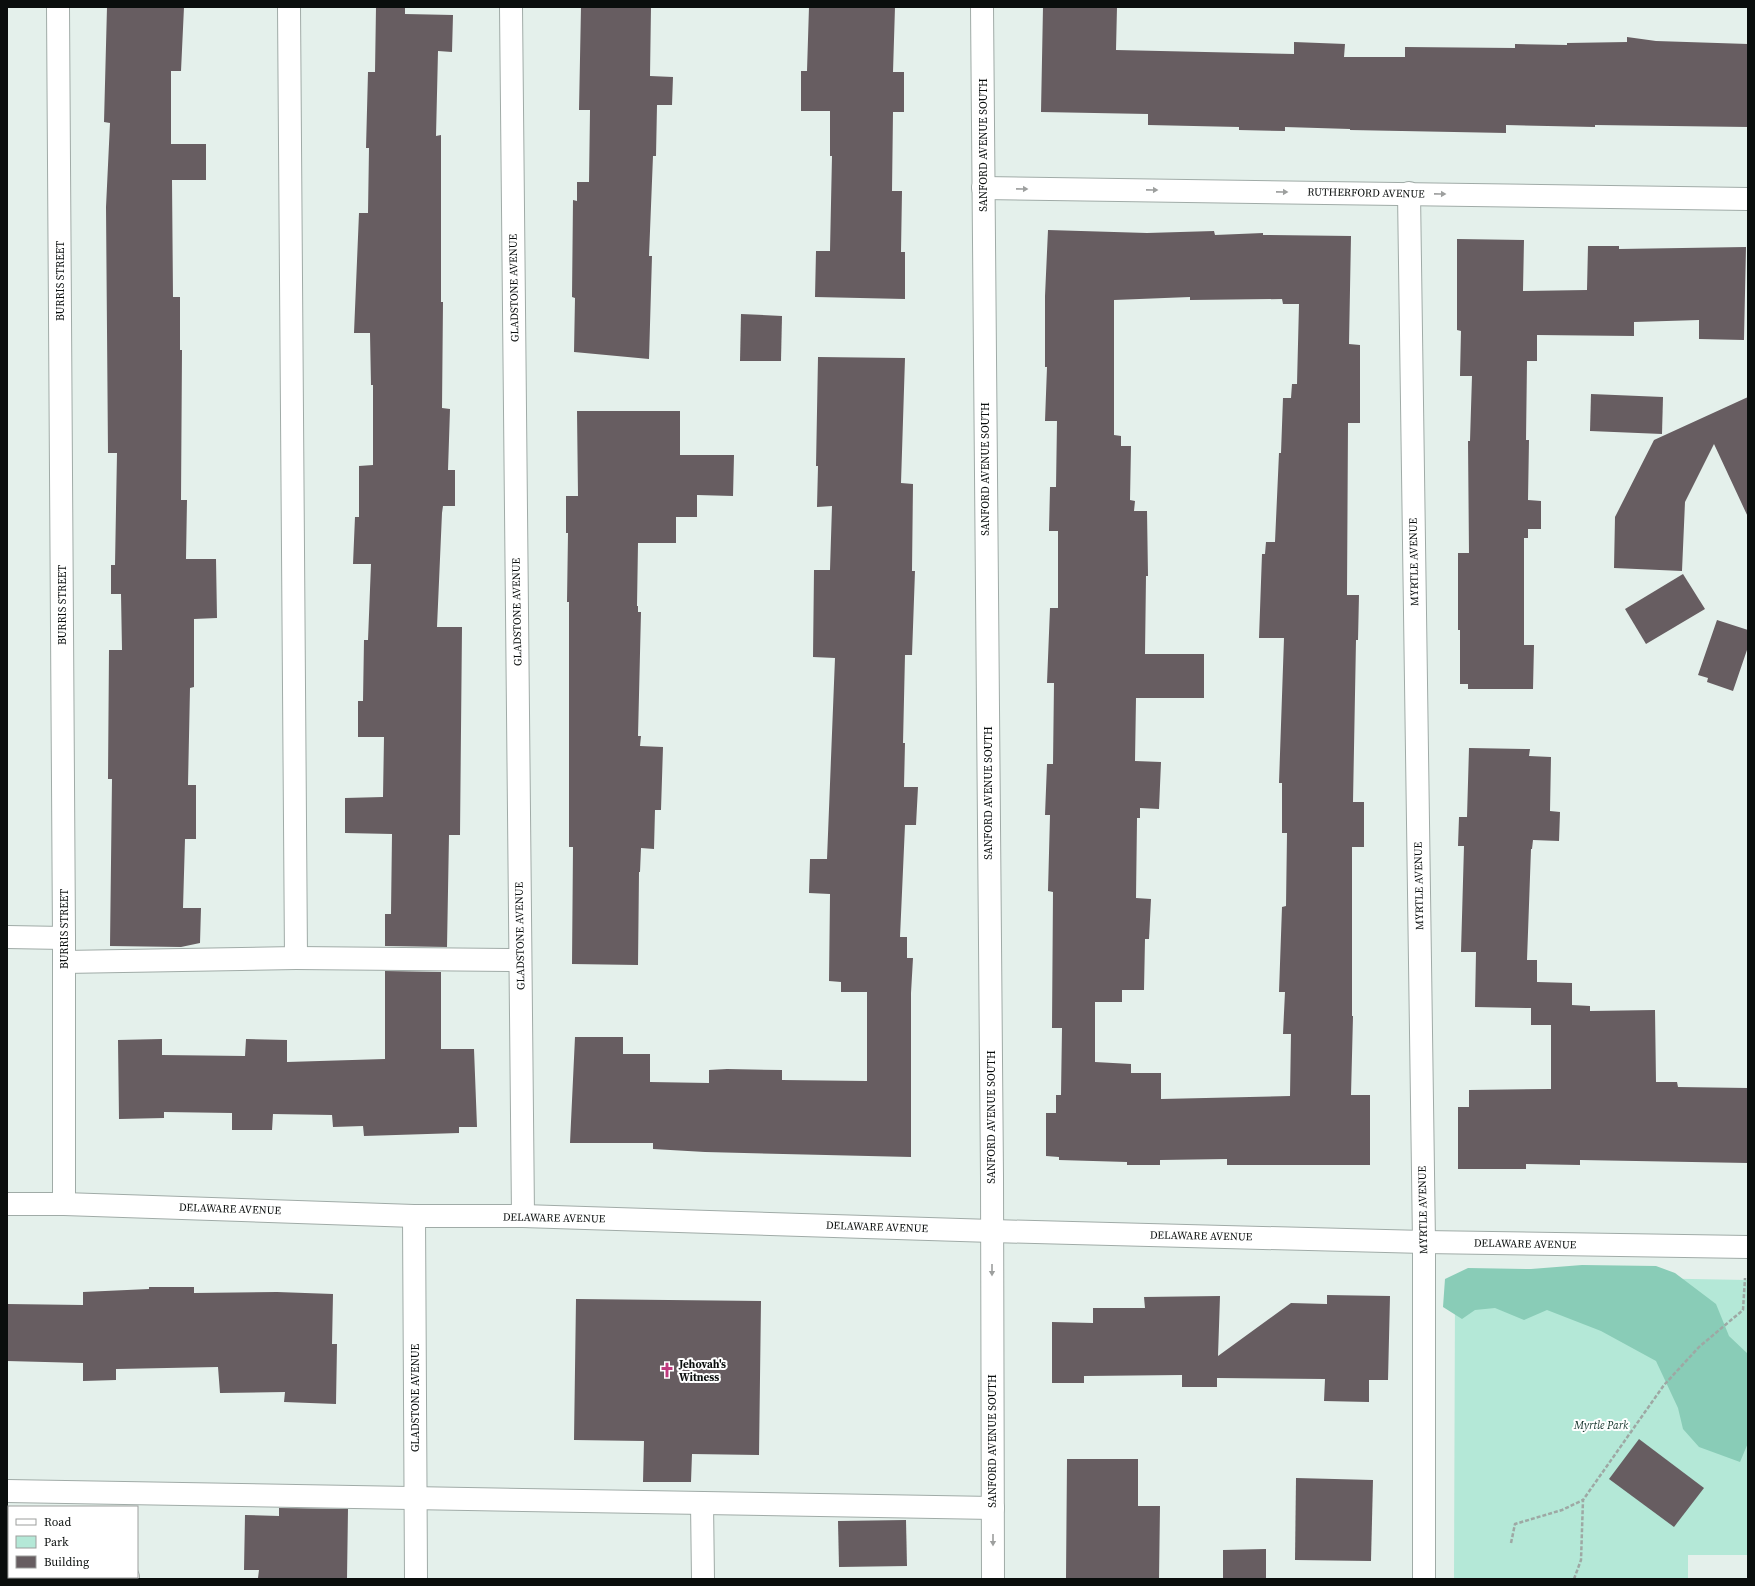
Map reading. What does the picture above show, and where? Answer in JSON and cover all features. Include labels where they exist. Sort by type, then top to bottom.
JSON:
[{"type":"street","name":"BURRIS STREET","points":[[58,7],[64,938],[64,1204]]},
{"type":"street","points":[[289,7],[296,958]]},
{"type":"street","name":"GLADSTONE AVENUE","points":[[511,7],[522,1216]]},
{"type":"street","name":"SANFORD AVENUE SOUTH","points":[[982,7],[992,1231],[993,1579]]},
{"type":"street","name":"RUTHERFORD AVENUE","points":[[983,188],[1748,199]]},
{"type":"street","name":"MYRTLE AVENUE","points":[[1409,193],[1424,1242],[1424,1579]]},
{"type":"street","points":[[7,937],[64,938]]},
{"type":"street","points":[[64,962],[296,958],[520,960]]},
{"type":"street","name":"DELAWARE AVENUE","points":[[7,1204],[64,1204],[414,1216],[522,1216],[992,1231],[1424,1242],[1747,1247]]},
{"type":"street","name":"GLADSTONE AVENUE","points":[[414,1216],[416,1579]]},
{"type":"street","points":[[7,1491],[127,1500],[416,1498],[993,1508]]},
{"type":"street","points":[[702,1504],[703,1579]]},
{"type":"path","points":[[1511,1543],[1515,1524],[1562,1510],[1583,1500],[1664,1385],[1699,1347],[1743,1310],[1747,1247]]},
{"type":"path","points":[[1574,1579],[1581,1560],[1583,1500]]},
{"type":"green space","points":[[1582,1265],[1656,1266],[1675,1273],[1716,1304],[1729,1336],[1748,1354],[1748,1443],[1740,1462],[1699,1447],[1683,1429],[1678,1408],[1656,1361],[1601,1331],[1547,1310],[1524,1320],[1495,1308],[1475,1310],[1462,1319],[1443,1307],[1445,1279],[1468,1268],[1531,1269]]},
{"type":"green space","name":"Myrtle Park","points":[[1476,1275],[1748,1280],[1748,1555],[1688,1555],[1688,1579],[1454,1579],[1455,1295]]},
{"type":"building","points":[[107,7],[184,7],[181,71],[171,71],[171,144],[206,144],[206,180],[172,180],[173,297],[180,297],[180,350],[182,350],[181,500],[187,500],[186,559],[216,559],[217,618],[194,619],[194,687],[190,688],[188,785],[196,785],[196,839],[185,839],[183,908],[201,908],[200,943],[181,947],[110,946],[112,779],[108,779],[109,650],[122,650],[121,594],[111,594],[111,565],[115,565],[117,453],[108,453],[106,207],[110,123],[104,122]]},
{"type":"building","points":[[376,7],[405,7],[405,14],[453,15],[452,52],[438,51],[436,136],[441,135],[441,302],[443,302],[442,408],[450,409],[448,470],[455,470],[455,506],[443,506],[442,513],[437,627],[462,627],[460,835],[449,835],[447,947],[385,946],[385,914],[391,914],[392,834],[345,833],[345,798],[383,797],[384,737],[358,737],[358,701],[363,701],[364,640],[368,640],[371,564],[353,564],[355,517],[359,517],[359,466],[373,465],[373,385],[371,385],[370,333],[354,333],[359,213],[368,213],[369,148],[366,148],[368,72],[375,72]]},
{"type":"building","points":[[581,7],[651,7],[650,76],[673,77],[672,105],[657,105],[656,156],[653,156],[649,256],[652,256],[649,359],[574,352],[575,298],[572,297],[573,200],[577,201],[577,182],[589,182],[590,110],[579,110]]},
{"type":"building","points":[[809,7],[895,7],[893,72],[904,72],[904,112],[893,112],[892,191],[902,191],[901,252],[905,252],[905,299],[815,297],[816,251],[830,251],[832,156],[830,156],[830,111],[801,111],[801,71],[807,71]]},
{"type":"building","points":[[1043,7],[1117,7],[1116,50],[1294,54],[1294,42],[1345,44],[1344,57],[1405,57],[1405,47],[1515,48],[1515,44],[1567,45],[1567,43],[1627,42],[1627,37],[1656,41],[1748,44],[1748,127],[1595,125],[1595,127],[1506,125],[1506,133],[1350,130],[1285,127],[1285,131],[1239,130],[1239,127],[1148,125],[1148,114],[1041,112]]},
{"type":"building","points":[[1048,230],[1147,233],[1214,231],[1215,235],[1263,233],[1263,235],[1351,236],[1349,344],[1360,345],[1360,423],[1348,423],[1347,595],[1359,595],[1358,640],[1356,640],[1353,802],[1364,802],[1364,847],[1352,847],[1353,1016],[1351,1095],[1370,1095],[1370,1165],[1227,1165],[1227,1159],[1160,1160],[1160,1165],[1127,1165],[1127,1162],[1059,1160],[1059,1157],[1046,1156],[1046,1113],[1056,1113],[1056,1095],[1061,1095],[1062,1028],[1052,1028],[1053,892],[1048,891],[1050,815],[1045,815],[1047,764],[1053,764],[1054,683],[1047,683],[1050,608],[1058,608],[1058,531],[1049,531],[1050,487],[1056,487],[1057,421],[1045,421],[1047,367],[1045,367],[1045,296]],"holes":[[[1190,297],[1190,300],[1282,299],[1283,304],[1299,304],[1297,384],[1292,384],[1291,398],[1283,398],[1275,542],[1266,542],[1265,554],[1262,554],[1259,638],[1284,638],[1279,783],[1282,783],[1282,833],[1287,833],[1286,906],[1282,907],[1279,992],[1285,992],[1283,1034],[1291,1034],[1290,1096],[1161,1099],[1161,1073],[1131,1073],[1131,1064],[1095,1062],[1095,1002],[1122,1002],[1122,990],[1144,990],[1145,939],[1149,939],[1151,899],[1136,898],[1137,818],[1140,818],[1140,808],[1159,809],[1161,762],[1135,761],[1136,698],[1204,698],[1204,654],[1145,654],[1146,576],[1148,576],[1147,511],[1134,511],[1135,501],[1130,500],[1131,446],[1121,446],[1121,436],[1114,435],[1114,300]]]},
{"type":"building","points":[[1457,239],[1524,240],[1523,291],[1587,290],[1588,246],[1619,246],[1619,249],[1746,247],[1744,340],[1699,339],[1699,320],[1634,322],[1634,336],[1537,335],[1537,361],[1527,361],[1526,440],[1529,440],[1528,500],[1541,501],[1541,529],[1528,529],[1528,538],[1524,538],[1524,645],[1534,645],[1533,689],[1468,689],[1468,684],[1460,684],[1458,553],[1469,553],[1468,441],[1470,441],[1472,376],[1460,376],[1461,331],[1457,330]]},
{"type":"building","points":[[741,314],[782,316],[781,361],[740,361]]},
{"type":"building","points":[[818,357],[905,358],[901,483],[913,484],[912,571],[915,571],[912,655],[905,655],[903,743],[905,743],[904,787],[918,787],[916,825],[905,825],[900,937],[907,937],[907,958],[913,958],[911,993],[911,1157],[705,1152],[653,1149],[653,1143],[570,1143],[575,1037],[623,1037],[623,1054],[650,1054],[650,1082],[709,1083],[709,1070],[727,1069],[782,1070],[782,1080],[867,1081],[867,992],[841,992],[841,982],[829,981],[830,894],[809,893],[810,859],[827,859],[835,658],[813,657],[814,570],[830,570],[832,506],[817,507],[818,466],[816,466]]},
{"type":"building","points":[[1591,394],[1663,397],[1662,434],[1590,431]]},
{"type":"building","points":[[1748,397],[1748,517],[1714,444],[1685,502],[1682,571],[1614,568],[1615,517],[1654,440]]},
{"type":"building","points":[[577,411],[680,411],[680,455],[734,455],[733,496],[697,495],[697,517],[676,517],[676,543],[638,543],[637,606],[638,612],[641,612],[638,736],[641,736],[640,746],[663,747],[661,810],[655,810],[654,849],[641,848],[639,872],[638,965],[572,964],[573,847],[569,847],[569,602],[567,602],[568,533],[566,533],[566,496],[578,496]]},
{"type":"building","points":[[1683,574],[1705,609],[1646,644],[1625,609]]},
{"type":"building","points":[[1717,620],[1748,630],[1748,647],[1733,691],[1707,682],[1708,678],[1698,675]]},
{"type":"building","points":[[1469,748],[1530,749],[1529,756],[1551,757],[1550,811],[1560,812],[1559,841],[1533,840],[1531,849],[1527,960],[1537,960],[1537,982],[1572,983],[1572,1005],[1590,1006],[1590,1011],[1655,1010],[1656,1082],[1677,1082],[1678,1087],[1748,1088],[1748,1163],[1580,1160],[1580,1165],[1526,1164],[1526,1169],[1458,1169],[1458,1107],[1469,1107],[1469,1090],[1551,1089],[1551,1025],[1531,1025],[1531,1008],[1475,1007],[1476,952],[1461,952],[1464,846],[1458,846],[1459,817],[1467,817]]},
{"type":"building","points":[[385,971],[441,972],[441,1049],[474,1049],[477,1127],[459,1127],[459,1133],[364,1136],[363,1126],[333,1127],[332,1115],[273,1114],[272,1130],[232,1130],[232,1113],[164,1112],[164,1118],[119,1119],[118,1040],[162,1039],[162,1055],[245,1056],[246,1039],[287,1040],[287,1062],[385,1059]]},
{"type":"building","points":[[149,1287],[194,1287],[194,1293],[277,1292],[333,1294],[332,1344],[337,1344],[336,1404],[284,1402],[285,1392],[220,1393],[218,1367],[116,1369],[116,1380],[83,1381],[83,1363],[7,1361],[7,1304],[83,1305],[83,1292],[149,1289]]},
{"type":"building","points":[[1327,1295],[1390,1296],[1388,1380],[1369,1380],[1369,1402],[1324,1401],[1325,1379],[1217,1378],[1217,1387],[1182,1387],[1182,1375],[1084,1376],[1084,1383],[1052,1383],[1052,1322],[1093,1323],[1093,1308],[1145,1308],[1144,1297],[1220,1296],[1218,1356],[1291,1303],[1327,1304]]},
{"type":"building","name":"Jehovah's Witness","points":[[576,1299],[761,1301],[759,1455],[692,1454],[691,1482],[643,1482],[644,1441],[574,1440]]},
{"type":"building","points":[[1639,1439],[1704,1488],[1674,1527],[1609,1479]]},
{"type":"building","points":[[1067,1459],[1138,1459],[1138,1506],[1160,1506],[1159,1579],[1066,1579]]},
{"type":"building","points":[[1296,1478],[1373,1480],[1371,1561],[1295,1560]]},
{"type":"building","points":[[279,1508],[348,1509],[347,1579],[258,1578],[259,1570],[244,1570],[245,1515],[279,1516]]},
{"type":"building","points":[[906,1520],[907,1566],[839,1567],[838,1521]]},
{"type":"building","points":[[1266,1549],[1266,1579],[1223,1579],[1223,1550]]},
{"type":"place","name":"Jehovah's Witness","points":[[667,1370]]}]
